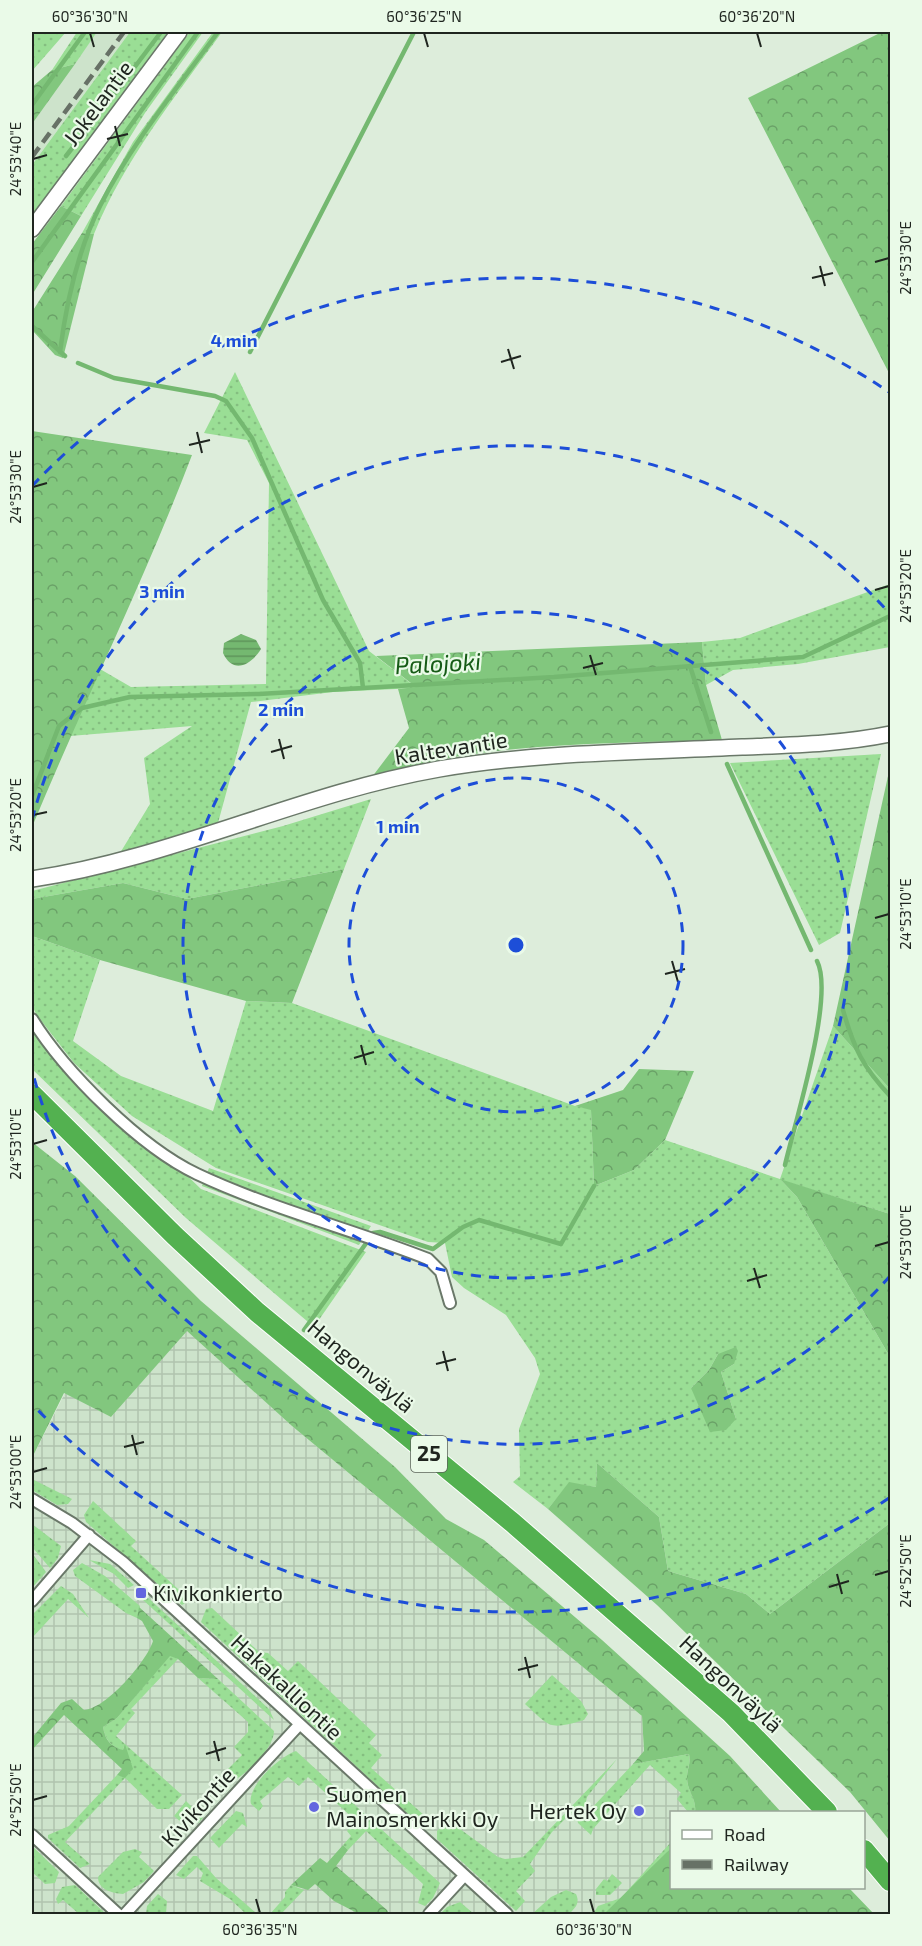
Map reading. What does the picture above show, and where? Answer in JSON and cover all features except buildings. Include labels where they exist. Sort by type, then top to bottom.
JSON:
[{"type":"highway","name":"Hangonväylä","points":[[32,1094],[175,1236],[258,1312],[513,1523],[731,1713],[826,1811]]},
{"type":"highway","points":[[865,1852],[891,1881]]},
{"type":"street","name":"Jokelantie","points":[[32,230],[179,32]]},
{"type":"street","name":"Kaltevantie","points":[[32,879],[135,855],[376,784],[437,770],[500,760],[795,744],[891,734]]},
{"type":"street","points":[[32,1019],[70,1070],[112,1112],[173,1160],[195,1174],[230,1188],[428,1259],[441,1272],[450,1303]]},
{"type":"street","name":"Hakakalliontie","points":[[32,1499],[89,1535],[123,1562],[507,1914]]},
{"type":"street","points":[[32,1601],[89,1535]]},
{"type":"street","name":"Kivikontie","points":[[125,1914],[299,1725]]},
{"type":"street","points":[[32,1835],[118,1914]]},
{"type":"street","points":[[429,1914],[464,1876]]},
{"type":"shaded area","points":[[32,32],[66,32],[32,71]]},
{"type":"shaded area","points":[[77,32],[97,32],[75,64],[52,70]]},
{"type":"shaded area","points":[[97,32],[130,32],[32,165],[32,124]]},
{"type":"shaded area","points":[[130,32],[168,32],[32,216],[32,165]]},
{"type":"shaded area","points":[[190,32],[203,32],[145,113],[81,216],[61,206]]},
{"type":"shaded area","points":[[213,32],[222,32],[136,154],[120,180],[94,234],[82,233],[133,142]]},
{"type":"shaded area","points":[[235,372],[369,651],[417,688],[333,692],[251,702],[218,823],[120,853],[150,804],[144,758],[192,726],[70,736],[100,669],[131,687],[266,684],[269,483],[247,440],[204,433]]},
{"type":"shaded area","points":[[890,584],[890,647],[798,664],[733,670],[706,685],[702,642],[740,638]]},
{"type":"shaded area","points":[[241,634],[256,640],[261,649],[247,663],[237,666],[227,660],[223,653],[224,643]]},
{"type":"shaded area","points":[[881,754],[840,933],[819,945],[730,763]]},
{"type":"shaded area","points":[[371,799],[344,869],[187,899],[123,883],[32,899],[32,891],[283,826]]},
{"type":"shaded area","points":[[32,936],[100,960],[73,1041],[121,1076],[213,1111],[246,1001],[292,1003],[575,1106],[591,1109],[594,1186],[634,1170],[665,1140],[780,1179],[833,1026],[890,1089],[890,1214],[781,1180],[797,1197],[890,1357],[890,1523],[770,1614],[746,1594],[668,1571],[659,1517],[597,1463],[596,1487],[569,1483],[548,1509],[513,1482],[520,1476],[519,1429],[540,1374],[535,1358],[506,1315],[464,1288],[452,1277],[445,1243],[428,1242],[216,1168],[132,1116],[74,1063],[36,1014],[32,1005]],"holes":[[[718,1354],[734,1364],[721,1372],[736,1419],[691,1388],[709,1370]]]},
{"type":"shaded area","points":[[32,1026],[201,1189],[366,1252],[314,1327],[186,1218],[32,1069]]},
{"type":"shaded area","points":[[209,1168],[371,1226],[359,1245],[202,1186]]},
{"type":"shaded area","points":[[187,1330],[292,1426],[642,1716],[644,1751],[712,1811],[670,1811],[670,1854],[608,1914],[32,1914],[32,1458],[65,1393],[111,1417]]},
{"type":"shaded area","points":[[32,1479],[72,1499],[68,1504],[57,1505],[32,1490]]},
{"type":"shaded area","points":[[93,1501],[136,1541],[131,1546],[190,1600],[182,1605],[178,1602],[86,1522],[84,1515]]},
{"type":"shaded area","points":[[32,1524],[61,1546],[58,1558],[50,1568],[32,1547]]},
{"type":"shaded area","points":[[32,1553],[46,1572],[32,1588]]},
{"type":"shaded area","points":[[89,1560],[110,1564],[134,1585],[128,1588],[114,1574]]},
{"type":"shaded area","points":[[82,1563],[105,1576],[140,1606],[137,1618],[126,1613],[75,1576],[73,1570]]},
{"type":"shaded area","points":[[61,1586],[73,1594],[89,1618],[68,1599],[32,1638],[32,1615]]},
{"type":"shaded area","points":[[145,1595],[269,1709],[274,1720],[142,1599]]},
{"type":"shaded area","points":[[212,1608],[259,1652],[268,1653],[288,1671],[298,1661],[376,1735],[369,1743],[382,1755],[371,1768],[425,1816],[411,1817],[201,1622],[206,1609]]},
{"type":"shaded area","points":[[170,1655],[178,1659],[131,1709],[135,1713],[116,1736],[182,1795],[169,1809],[157,1809],[125,1778],[65,1842],[90,1864],[80,1868],[48,1838],[48,1835],[69,1826],[117,1775],[125,1777],[132,1770],[124,1746],[123,1751],[112,1745],[105,1736],[103,1727],[117,1718]]},
{"type":"shaded area","points":[[552,1675],[581,1701],[588,1714],[584,1720],[564,1725],[551,1725],[525,1704]]},
{"type":"shaded area","points":[[198,1678],[218,1679],[274,1731],[266,1751],[236,1779],[229,1774],[228,1769],[242,1755],[234,1747],[248,1732],[248,1722]]},
{"type":"shaded area","points":[[296,1751],[440,1883],[433,1898],[425,1906],[418,1903],[423,1884],[366,1831],[348,1850],[343,1845],[351,1836],[347,1831],[356,1821],[308,1777],[299,1786],[288,1777],[260,1801],[263,1806],[259,1811],[251,1804],[251,1797],[259,1781],[273,1765]]},
{"type":"shaded area","points":[[689,1754],[687,1783],[695,1803],[695,1811],[687,1811],[677,1799],[681,1793],[650,1765],[593,1829],[591,1835],[578,1823],[576,1812],[572,1812],[552,1832],[530,1864],[535,1871],[516,1891],[525,1901],[516,1911],[437,1839],[437,1831],[442,1826],[456,1826],[498,1857],[505,1859],[523,1857],[617,1759],[587,1797],[585,1806],[590,1810],[633,1764]]},
{"type":"shaded area","points":[[186,1801],[203,1818],[198,1823],[194,1819],[182,1823],[174,1816]]},
{"type":"shaded area","points":[[236,1811],[243,1813],[247,1827],[242,1824],[219,1848],[210,1838]]},
{"type":"shaded area","points":[[670,1843],[670,1849],[614,1908],[604,1914],[593,1914],[598,1906],[621,1898]]},
{"type":"shaded area","points":[[32,1846],[59,1872],[55,1883],[45,1884],[32,1872]]},
{"type":"shaded area","points":[[135,1849],[142,1852],[139,1857],[154,1871],[144,1882],[123,1894],[110,1892],[103,1888],[98,1877],[123,1852]]},
{"type":"shaded area","points":[[193,1856],[197,1856],[216,1878],[257,1914],[246,1914],[230,1899],[200,1881],[203,1873],[197,1867],[184,1879],[176,1875]]},
{"type":"shaded area","points":[[612,1874],[622,1883],[610,1895],[596,1895],[596,1889],[604,1879],[607,1881]]},
{"type":"shaded area","points":[[75,1885],[106,1914],[79,1914],[63,1900],[58,1904],[56,1899],[62,1887]]},
{"type":"shaded area","points":[[291,1885],[304,1890],[281,1914],[270,1914],[285,1897],[285,1892]]},
{"type":"shaded area","points":[[566,1890],[576,1894],[578,1900],[569,1914],[532,1914],[551,1897]]},
{"type":"shaded area","points":[[158,1894],[167,1901],[166,1914],[146,1914],[147,1906]]},
{"type":"shaded area","points":[[460,1902],[474,1914],[440,1914],[447,1907]]},
{"type":"green space","points":[[882,32],[890,32],[890,375],[748,98]]},
{"type":"green space","points":[[75,64],[32,124],[32,87],[52,70]]},
{"type":"green space","points":[[61,206],[81,216],[32,295],[32,244]]},
{"type":"green space","points":[[82,233],[94,234],[63,358],[55,355],[32,330],[32,312]]},
{"type":"green space","points":[[32,431],[192,455],[154,549],[32,827]]},
{"type":"green space","points":[[702,642],[706,685],[722,740],[577,744],[505,750],[418,764],[372,777],[409,728],[398,689],[416,687],[376,656]]},
{"type":"green space","points":[[890,767],[890,1089],[833,1026]]},
{"type":"green space","points":[[344,869],[292,1003],[246,1001],[100,960],[32,936],[32,899],[123,883],[187,899]]},
{"type":"green space","points":[[639,1069],[694,1071],[665,1140],[634,1170],[594,1186],[591,1110],[575,1106],[623,1090]]},
{"type":"green space","points":[[32,1142],[75,1176],[201,1301],[395,1467],[446,1519],[484,1540],[602,1640],[730,1756],[780,1811],[695,1811],[695,1803],[687,1783],[689,1754],[633,1764],[644,1751],[642,1716],[292,1426],[187,1331],[111,1417],[64,1393],[32,1458]]},
{"type":"green space","points":[[780,1179],[890,1214],[890,1357],[797,1197]]},
{"type":"green space","points":[[736,1347],[738,1351],[734,1364],[721,1372],[736,1419],[726,1430],[710,1432],[691,1388],[709,1370],[718,1354]]},
{"type":"green space","points":[[597,1463],[659,1517],[668,1571],[746,1594],[770,1614],[890,1523],[890,1841],[850,1792],[657,1605],[548,1509],[569,1482],[596,1487]]},
{"type":"green space","points":[[139,1607],[218,1679],[198,1678],[178,1659],[170,1656],[117,1718],[103,1727],[105,1736],[112,1745],[123,1750],[125,1744],[133,1769],[125,1778],[117,1775],[122,1769],[64,1715],[32,1750],[32,1738],[61,1703],[72,1699],[84,1710],[93,1708],[114,1693],[143,1660],[153,1641],[142,1621],[137,1618]]},
{"type":"green space","points":[[343,1845],[348,1850],[336,1866],[389,1914],[359,1914],[334,1901],[315,1884],[308,1890],[291,1885],[320,1858],[327,1863]]},
{"type":"green space","points":[[670,1849],[670,1889],[850,1889],[874,1914],[604,1914]]},
{"type":"waterway","points":[[32,105],[85,32]]},
{"type":"waterway","points":[[125,80],[161,32]]},
{"type":"waterway","points":[[32,262],[198,32]]},
{"type":"waterway","points":[[60,352],[74,277],[85,241],[100,206],[140,138],[218,32]]},
{"type":"waterway","points":[[250,352],[414,32]]},
{"type":"waterway","points":[[66,156],[125,80],[112,72]]},
{"type":"waterway","points":[[32,326],[65,356]]},
{"type":"waterway","points":[[78,363],[114,378],[215,396],[226,401],[252,438],[323,600],[360,663],[363,688]]},
{"type":"waterway","name":"Palojoki","points":[[32,796],[59,726],[82,708],[130,697],[259,694],[554,677],[803,657],[890,616]]},
{"type":"waterway","points":[[690,666],[711,732]]},
{"type":"waterway","points":[[727,764],[811,950]]},
{"type":"waterway","points":[[785,1165],[812,1060],[817,1030],[821,1002],[821,978],[817,961]]},
{"type":"waterway","points":[[843,1010],[860,1057],[890,1096]]},
{"type":"waterway","points":[[373,1233],[380,1232],[433,1249],[463,1227],[479,1220],[561,1244],[594,1186]]},
{"type":"waterway","points":[[304,1330],[367,1242]]},
{"type":"railway","points":[[32,157],[124,32]]},
{"type":"place","name":"Kivikonkierto","points":[[141,1593]]},
{"type":"place","name":"Suomen Mainosmerkki Oy","points":[[314,1807]]},
{"type":"place","name":"Hertek Oy","points":[[639,1811]]}]
